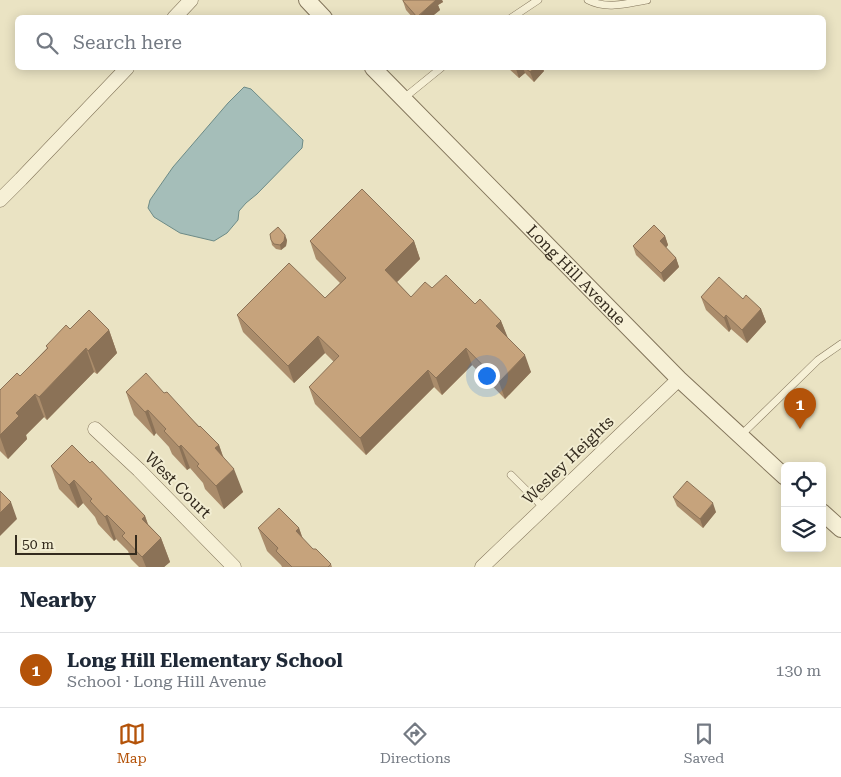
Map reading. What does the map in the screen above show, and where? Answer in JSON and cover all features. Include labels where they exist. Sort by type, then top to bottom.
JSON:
[{"type":"street","points":[[177,15],[190,0]]},
{"type":"street","points":[[307,0],[321,15]]},
{"type":"street","points":[[0,200],[125,70]]},
{"type":"street","name":"Long Hill Avenue","points":[[375,70],[679,380],[781,473]]},
{"type":"street","name":"Wesley Heights","points":[[482,567],[679,380]]},
{"type":"street","name":"West Court","points":[[95,429],[139,470],[234,567]]},
{"type":"street","points":[[826,516],[841,529]]},
{"type":"lane","points":[[516,15],[538,0]]},
{"type":"lane","points":[[588,0],[614,6],[647,0]]},
{"type":"lane","points":[[403,98],[438,70]]},
{"type":"lane","points":[[740,436],[818,360],[841,344]]},
{"type":"lane","points":[[511,475],[544,508]]},
{"type":"water","points":[[244,87],[251,89],[303,140],[302,148],[246,203],[239,211],[238,220],[227,233],[214,241],[180,233],[154,217],[148,208],[150,200],[173,167]]},
{"type":"building","points":[[436,0],[419,15],[415,15],[403,1]]},
{"type":"building","points":[[362,189],[414,241],[385,270],[411,297],[425,282],[432,288],[446,275],[475,304],[480,299],[501,321],[496,326],[525,355],[499,382],[466,348],[436,378],[428,370],[360,438],[309,387],[339,356],[318,336],[288,366],[237,315],[289,263],[325,298],[346,278],[310,241]]},
{"type":"building","points":[[654,225],[665,236],[660,241],[676,258],[661,273],[633,246]]},
{"type":"building","points":[[278,227],[285,235],[284,241],[280,245],[274,244],[270,234]]},
{"type":"building","points":[[719,277],[743,299],[746,295],[761,309],[742,330],[726,315],[724,318],[701,297]]},
{"type":"building","points":[[89,310],[109,330],[88,351],[86,348],[39,397],[35,394],[16,413],[19,416],[0,435],[0,390],[17,373],[20,376],[48,348],[46,346],[66,325],[70,329]]},
{"type":"building","points":[[146,373],[164,393],[167,392],[199,427],[219,445],[215,448],[234,469],[216,486],[197,466],[199,464],[164,431],[166,429],[148,410],[145,412],[126,392]]},
{"type":"building","points":[[72,445],[90,463],[92,461],[145,516],[142,519],[161,538],[142,557],[122,536],[125,533],[107,515],[105,517],[90,501],[92,499],[74,480],[69,485],[51,466]]},
{"type":"building","points":[[687,481],[713,503],[700,519],[673,497]]},
{"type":"building","points":[[0,491],[11,502],[0,513]]},
{"type":"building","points":[[279,508],[299,528],[296,531],[331,564],[328,567],[292,567],[276,551],[278,548],[258,528]]},
{"type":"place","name":"Long Hill Elementary School","points":[[800,429]]}]
